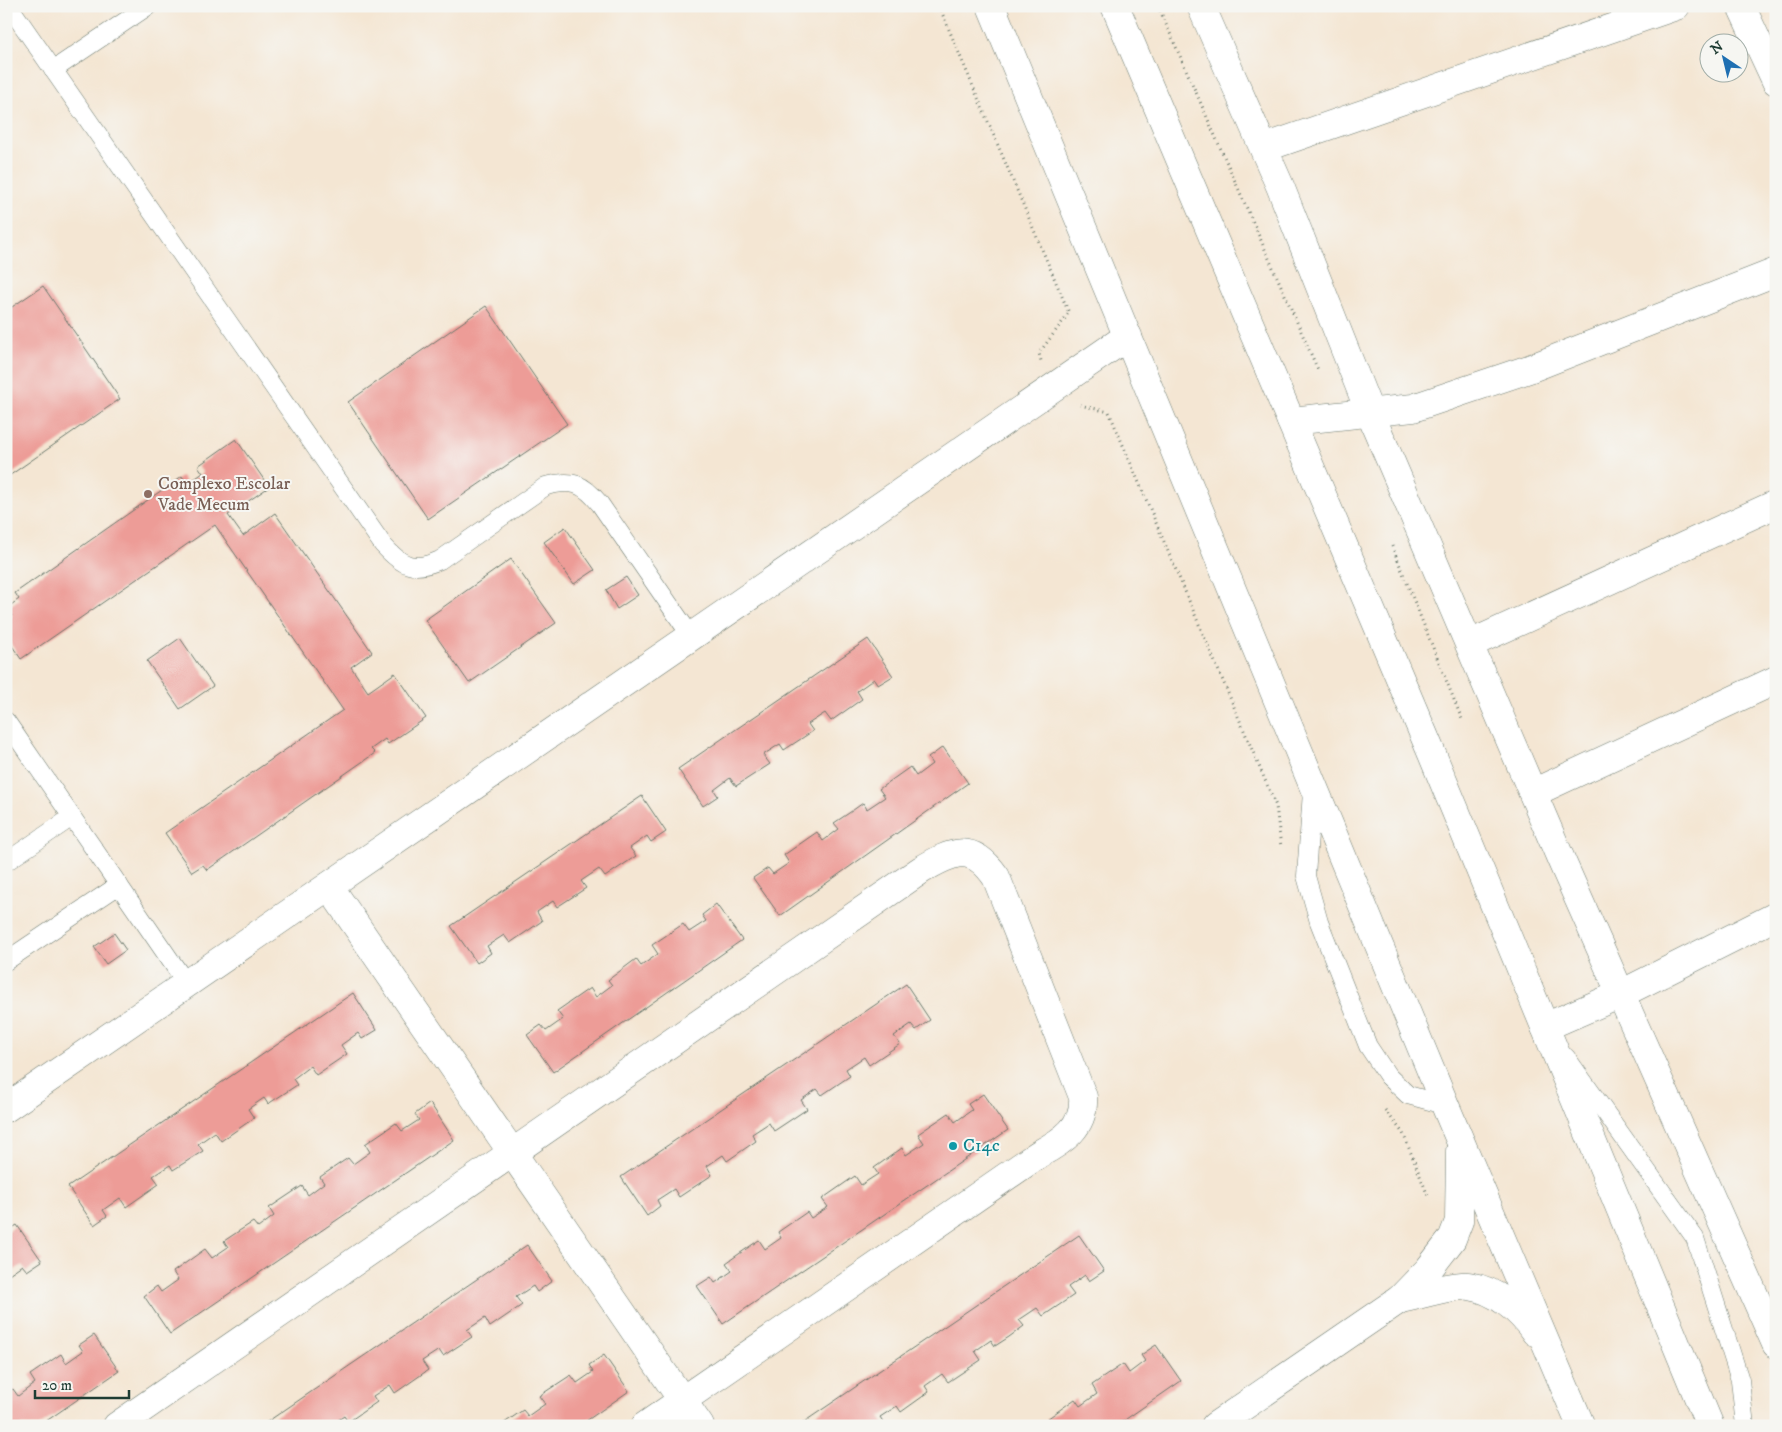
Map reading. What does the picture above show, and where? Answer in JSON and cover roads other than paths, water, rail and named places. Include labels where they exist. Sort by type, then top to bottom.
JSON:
[{"type":"street","points":[[991,6],[1446,1105],[1581,1426]]},
{"type":"street","points":[[1115,6],[1545,1027],[1710,1426]]},
{"type":"street","points":[[1201,6],[1264,148],[1370,413],[1533,793],[1776,1344]]},
{"type":"street","points":[[1264,148],[1676,6]]},
{"type":"street","points":[[1741,6],[1776,81]]},
{"type":"street","points":[[1290,421],[1413,408],[1529,369],[1776,272]]},
{"type":"street","points":[[6,1108],[1048,389],[1128,336]]},
{"type":"street","points":[[1470,644],[1776,504]]},
{"type":"street","points":[[1533,793],[1776,680]]},
{"type":"street","points":[[116,1426],[921,870],[944,857],[964,852],[975,856],[984,862],[996,877],[1083,1096],[1084,1107],[1077,1126],[1060,1142],[1039,1154],[684,1402],[645,1426]]},
{"type":"street","points":[[329,886],[514,1152],[700,1426]]},
{"type":"street","points":[[1545,1027],[1621,994],[1776,916]]},
{"type":"street","points":[[1216,1426],[1400,1300],[1438,1257],[1452,1238],[1459,1221],[1460,1137]]},
{"type":"street","points":[[1400,1300],[1468,1286],[1489,1292],[1508,1304],[1527,1320],[1554,1361]]},
{"type":"lane","points":[[9,6],[378,537],[395,558],[410,566],[424,567],[440,560],[546,486],[560,482],[577,484],[589,490],[600,504],[691,636]]},
{"type":"lane","points":[[53,70],[148,6]]},
{"type":"lane","points":[[6,721],[186,984]]},
{"type":"lane","points":[[1313,782],[1306,876],[1319,922],[1368,1046],[1388,1076],[1408,1095],[1446,1105]]},
{"type":"lane","points":[[6,862],[72,817]]},
{"type":"lane","points":[[6,961],[119,885]]},
{"type":"lane","points":[[1545,1027],[1695,1238],[1740,1380],[1745,1426]]},
{"type":"place","name":"Complexo Escolar Vade Mecum","points":[[148,494]]},
{"type":"place","name":"C14c","points":[[953,1146]]}]
